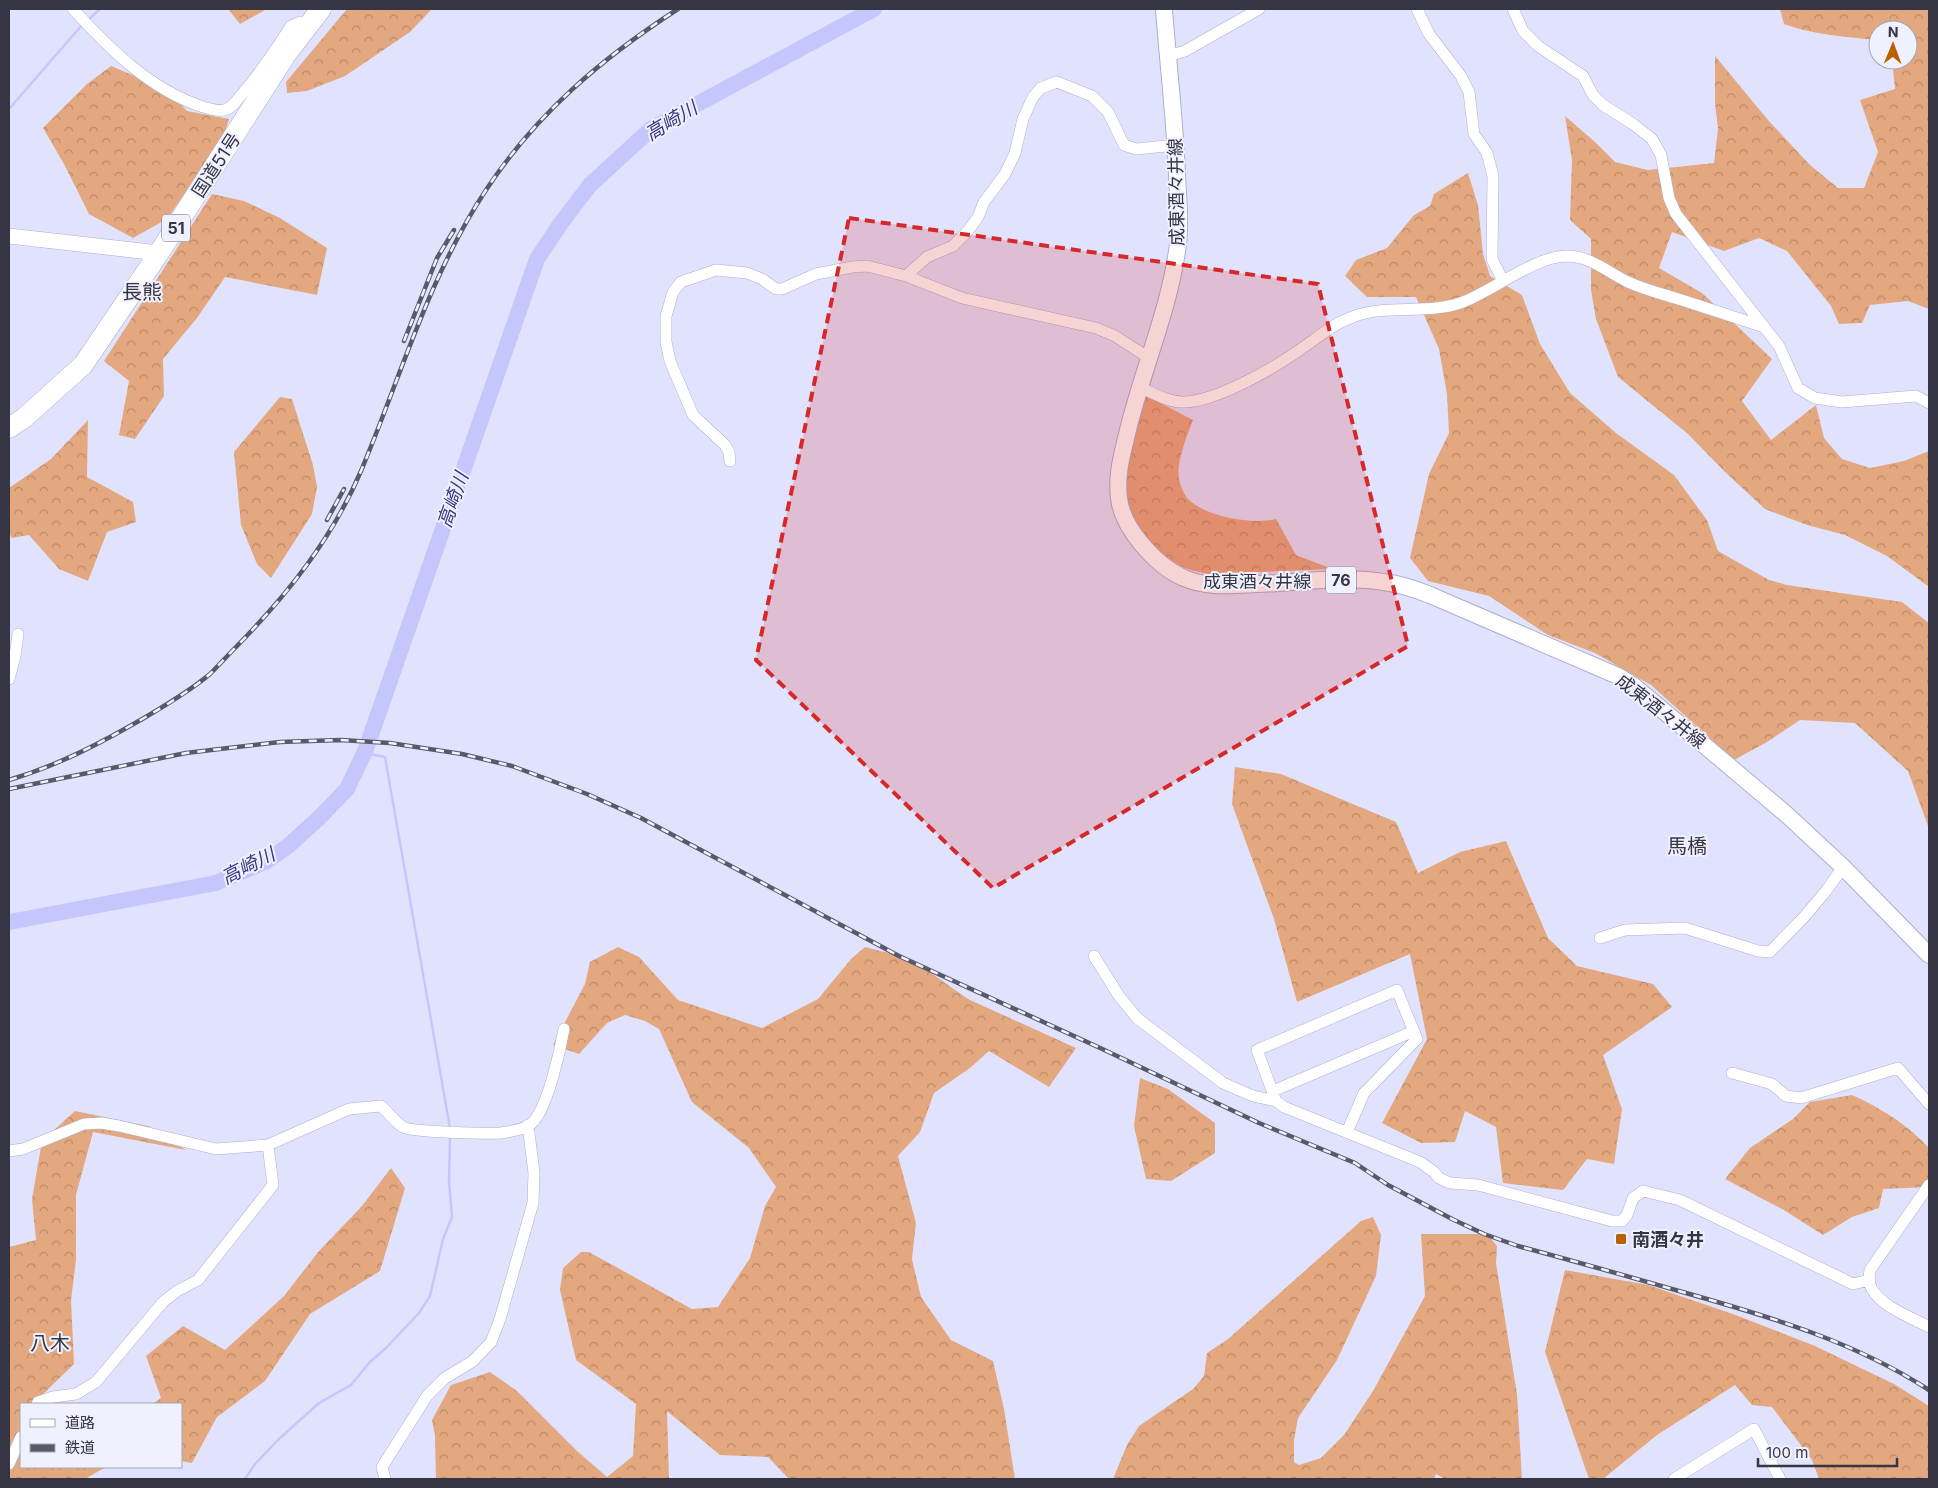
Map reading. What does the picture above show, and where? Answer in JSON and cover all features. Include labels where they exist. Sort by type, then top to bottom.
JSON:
[{"type":"highway","name":"国道51号","points":[[9,428],[24,418],[83,365],[159,253],[285,56],[321,9]]},
{"type":"main road","name":"成東酒々井線","points":[[1164,9],[1176,145],[1178,242],[1168,293],[1139,387],[1121,458],[1118,480],[1119,500],[1131,529],[1156,560],[1184,578],[1201,583],[1224,585],[1355,579],[1408,587],[1430,594],[1601,668],[1634,686],[1779,808],[1843,867],[1929,955]]},
{"type":"street","points":[[73,9],[102,40],[151,82],[168,93],[190,103],[222,111],[230,108],[251,84],[291,26],[300,22],[308,26]]},
{"type":"street","points":[[1167,56],[1185,51],[1259,9]]},
{"type":"street","points":[[1417,9],[1429,34],[1461,76],[1468,92],[1474,134],[1487,153],[1493,176],[1492,259],[1503,281]]},
{"type":"street","points":[[1513,9],[1523,31],[1538,46],[1583,76],[1593,95],[1603,105],[1634,124],[1652,139],[1661,155],[1669,198],[1676,214],[1779,346],[1798,388],[1815,398],[1842,402],[1916,396],[1929,403]]},
{"type":"street","points":[[906,276],[927,257],[953,246],[978,217],[984,202],[1005,174],[1015,153],[1023,119],[1033,97],[1041,88],[1057,82],[1092,96],[1108,112],[1124,145],[1136,149],[1176,145]]},
{"type":"street","points":[[9,236],[159,253]]},
{"type":"street","points":[[1139,387],[1170,400],[1186,402],[1224,393],[1291,356],[1338,322],[1358,315],[1375,312],[1443,307],[1464,302],[1543,262],[1565,256],[1581,257],[1596,263],[1628,282],[1764,327]]},
{"type":"street","points":[[730,461],[730,452],[725,445],[693,415],[670,361],[666,342],[666,316],[673,292],[681,282],[703,273],[716,270],[747,273],[762,279],[776,289],[782,289],[816,274],[867,266],[906,276],[962,298],[1096,328],[1115,336],[1149,358]]},
{"type":"street","points":[[9,679],[18,634]]},
{"type":"street","points":[[1600,938],[1625,930],[1685,928],[1770,952],[1804,917],[1843,867]]},
{"type":"street","points":[[1094,956],[1119,996],[1137,1018],[1223,1083],[1253,1096],[1275,1096],[1414,1031]]},
{"type":"street","points":[[1347,1132],[1364,1093],[1417,1040],[1397,990],[1257,1050],[1275,1096],[1284,1107],[1420,1162],[1439,1178],[1450,1183],[1478,1186],[1612,1221],[1622,1221],[1627,1216],[1633,1198],[1643,1191],[1680,1200],[1853,1284],[1868,1280]]},
{"type":"street","points":[[9,1150],[23,1149],[84,1124],[100,1123],[216,1150],[268,1145],[349,1109],[381,1106],[404,1128],[448,1132],[500,1133],[522,1129],[532,1123],[542,1108],[561,1048],[564,1029]]},
{"type":"street","points":[[1732,1073],[1772,1084],[1786,1096],[1801,1098],[1898,1068],[1929,1104]]},
{"type":"street","points":[[385,1479],[382,1467],[427,1396],[445,1378],[473,1361],[491,1342],[500,1319],[533,1203],[534,1173],[528,1125]]},
{"type":"street","points":[[38,1403],[53,1397],[76,1394],[96,1382],[163,1302],[177,1291],[198,1280],[273,1185],[268,1145]]},
{"type":"street","points":[[1929,1185],[1870,1270],[1868,1280],[1871,1289],[1885,1303],[1929,1327]]},
{"type":"street","points":[[1674,1479],[1754,1429],[1780,1479]]},
{"type":"street","points":[[9,1464],[20,1439]]},
{"type":"highlighted area","points":[[849,218],[1318,284],[1408,646],[993,888],[756,660]]},
{"type":"green space","points":[[228,9],[267,9],[240,24]]},
{"type":"green space","points":[[347,9],[432,9],[410,32],[345,76],[307,91],[287,93],[286,82]]},
{"type":"green space","points":[[1780,9],[1929,9],[1929,309],[1908,301],[1870,305],[1862,323],[1839,324],[1831,306],[1787,251],[1759,238],[1724,251],[1672,232],[1659,268],[1702,293],[1772,359],[1742,401],[1771,440],[1816,405],[1824,438],[1842,459],[1870,468],[1904,461],[1929,451],[1929,587],[1887,556],[1845,535],[1807,525],[1765,509],[1688,434],[1618,377],[1596,319],[1591,290],[1591,239],[1570,220],[1572,160],[1565,116],[1615,162],[1648,170],[1714,163],[1718,129],[1715,103],[1715,56],[1768,120],[1810,165],[1838,188],[1864,188],[1878,152],[1860,100],[1895,89],[1893,70],[1918,70],[1918,20],[1868,20],[1868,39],[1818,33],[1784,24]]},
{"type":"green space","points":[[111,66],[166,89],[187,111],[229,119],[223,138],[167,219],[133,238],[89,214],[64,164],[43,128],[87,84]]},
{"type":"green space","points":[[1468,173],[1478,205],[1483,254],[1490,276],[1522,295],[1540,344],[1570,393],[1616,433],[1674,475],[1707,520],[1718,551],[1769,580],[1787,585],[1902,602],[1929,623],[1929,840],[1928,826],[1908,771],[1855,723],[1800,720],[1767,742],[1734,760],[1651,685],[1595,653],[1548,635],[1489,596],[1428,581],[1410,558],[1429,474],[1449,433],[1447,394],[1439,349],[1416,297],[1367,297],[1345,276],[1356,260],[1387,248],[1414,215],[1430,206],[1434,194]]},
{"type":"green space","points":[[212,194],[244,201],[280,218],[327,248],[317,295],[225,277],[197,318],[163,359],[164,396],[135,439],[119,435],[129,381],[104,361]]},
{"type":"green space","points":[[1141,393],[1193,420],[1183,449],[1178,473],[1182,487],[1189,500],[1207,511],[1231,518],[1255,521],[1276,519],[1296,555],[1332,569],[1210,574],[1181,566],[1159,550],[1135,520],[1129,509],[1124,487],[1127,453]]},
{"type":"green space","points":[[280,397],[292,399],[313,465],[317,487],[312,514],[271,578],[257,564],[241,525],[234,452]]},
{"type":"green space","points":[[88,420],[87,477],[133,502],[136,522],[107,532],[88,581],[59,569],[29,535],[12,538],[9,533],[9,488],[51,459]]},
{"type":"green space","points":[[1235,767],[1281,774],[1396,822],[1418,873],[1460,852],[1506,841],[1548,938],[1577,966],[1653,984],[1672,1007],[1603,1055],[1622,1109],[1614,1164],[1587,1159],[1563,1190],[1503,1183],[1496,1127],[1465,1111],[1455,1142],[1421,1143],[1382,1123],[1427,1039],[1410,954],[1297,1002],[1274,919],[1232,804]]},
{"type":"green space","points":[[618,947],[639,957],[678,1000],[762,1028],[818,999],[851,959],[865,947],[911,959],[968,999],[1076,1048],[1049,1087],[989,1051],[970,1068],[934,1093],[920,1132],[898,1156],[916,1223],[912,1259],[921,1297],[951,1340],[993,1361],[1004,1409],[1015,1479],[789,1479],[768,1457],[720,1455],[667,1411],[669,1479],[436,1479],[435,1436],[432,1420],[451,1385],[490,1372],[517,1391],[577,1451],[607,1477],[633,1456],[636,1404],[576,1360],[560,1290],[563,1268],[581,1252],[589,1252],[692,1309],[718,1307],[750,1258],[765,1206],[776,1187],[749,1148],[692,1102],[659,1029],[645,1021],[625,1015],[607,1023],[579,1054],[553,1045],[585,984],[590,962]]},
{"type":"green space","points":[[1140,1078],[1168,1089],[1215,1123],[1215,1153],[1171,1181],[1146,1179],[1134,1126]]},
{"type":"green space","points":[[1852,1095],[1894,1118],[1929,1148],[1929,1187],[1883,1189],[1879,1208],[1852,1217],[1823,1235],[1784,1210],[1725,1179],[1750,1148],[1793,1119],[1810,1102]]},
{"type":"green space","points":[[75,1111],[148,1126],[186,1150],[93,1132],[76,1195],[76,1260],[71,1300],[74,1364],[39,1398],[44,1403],[20,1403],[20,1468],[104,1468],[85,1479],[9,1479],[9,1247],[36,1240],[32,1199],[42,1141]]},
{"type":"green space","points":[[391,1168],[405,1188],[380,1271],[310,1314],[265,1381],[217,1417],[192,1463],[182,1461],[182,1403],[154,1403],[161,1398],[146,1356],[183,1326],[225,1350],[284,1296],[319,1251],[362,1206]]},
{"type":"green space","points":[[1373,1217],[1381,1235],[1376,1276],[1337,1360],[1298,1418],[1294,1440],[1294,1462],[1299,1465],[1321,1458],[1344,1435],[1373,1391],[1425,1296],[1421,1234],[1487,1234],[1497,1246],[1496,1263],[1517,1394],[1522,1479],[1445,1479],[1436,1474],[1434,1479],[1113,1479],[1127,1445],[1139,1426],[1193,1389],[1204,1376],[1207,1353],[1228,1339],[1361,1221]]},
{"type":"green space","points":[[1565,1270],[1648,1285],[1733,1314],[1815,1346],[1894,1384],[1929,1406],[1929,1479],[1819,1479],[1812,1460],[1772,1407],[1752,1405],[1735,1385],[1657,1435],[1603,1479],[1589,1479],[1545,1352]]},
{"type":"waterway","points":[[88,20],[100,9]]},
{"type":"waterway","name":"高崎川","points":[[9,922],[216,883],[267,861],[288,846],[347,789],[366,749],[537,259],[561,223],[590,185],[651,129],[874,9]]},
{"type":"waterway","points":[[9,109],[82,25]]},
{"type":"waterway","points":[[364,753],[385,757],[450,1128]]},
{"type":"waterway","points":[[245,1479],[255,1464],[279,1439],[319,1403],[351,1385],[370,1362],[419,1313],[430,1296],[443,1239],[452,1217],[449,1182],[450,1136]]},
{"type":"railway","points":[[9,780],[45,768],[95,745],[178,698],[210,674],[273,607],[307,565],[349,496],[376,435],[432,292],[448,257],[486,190],[505,162],[526,137],[572,89],[623,47],[678,9]]},
{"type":"railway","points":[[404,341],[437,258],[454,230]]},
{"type":"railway","points":[[327,520],[344,489]]},
{"type":"railway","points":[[9,789],[186,753],[280,742],[341,740],[390,743],[462,754],[512,766],[587,794],[641,818],[899,956],[1259,1123],[1355,1163],[1388,1185],[1484,1234],[1518,1246],[1718,1302],[1812,1332],[1872,1358],[1929,1390]]},
{"type":"place","name":"南酒々井","points":[[1621,1239]]},
{"type":"district","name":"長熊","points":[[142,292]]},
{"type":"district","name":"馬橋","points":[[1687,846]]},
{"type":"district","name":"八木","points":[[50,1343]]}]
